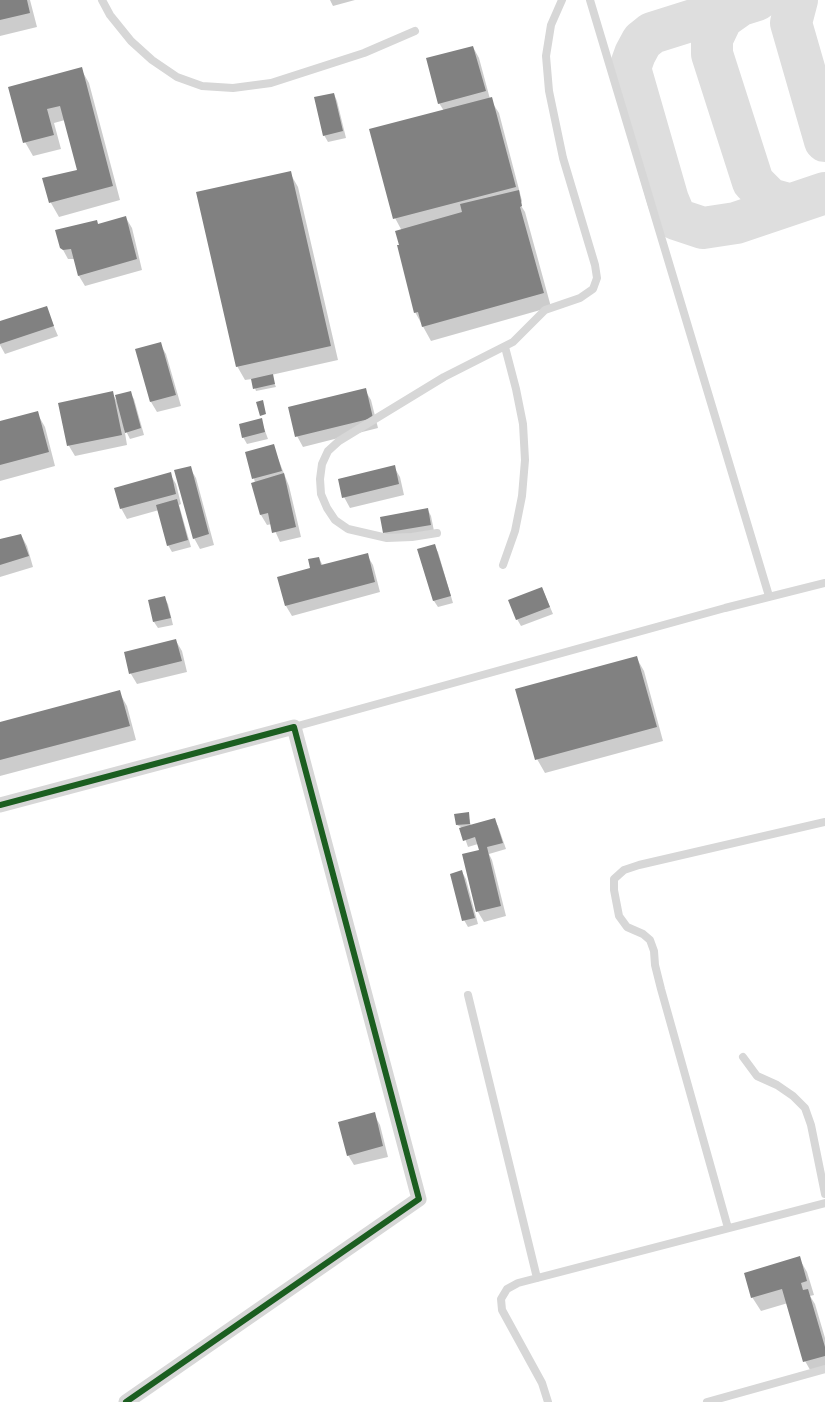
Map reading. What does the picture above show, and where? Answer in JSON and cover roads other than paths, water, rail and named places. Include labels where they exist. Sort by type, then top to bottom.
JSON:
[{"type":"street","points":[[0,805],[294,727],[419,1198],[126,1402]]},
{"type":"lane","points":[[102,0],[117,24],[152,60],[177,78],[202,86],[234,88],[271,83],[355,56],[415,31]]},
{"type":"lane","points":[[436,532],[412,537],[387,538],[348,528],[335,520],[321,494],[322,464],[328,451],[339,441],[460,368],[505,346],[520,336],[545,310],[580,298],[593,289],[597,278],[595,266],[555,125],[549,90],[546,56],[551,25],[562,0]]},
{"type":"lane","points":[[591,0],[769,596]]},
{"type":"lane","points":[[503,565],[515,531],[522,496],[525,460],[523,424],[505,346]]},
{"type":"lane","points":[[294,727],[769,596],[825,583]]},
{"type":"lane","points":[[728,1228],[659,983],[654,951],[650,940],[627,927],[619,916],[614,879],[624,870],[639,865],[825,822]]},
{"type":"lane","points":[[468,995],[537,1278]]},
{"type":"lane","points":[[743,1057],[757,1076],[777,1085],[805,1108],[811,1125],[825,1194]]},
{"type":"lane","points":[[548,1402],[542,1383],[502,1310],[501,1299],[507,1289],[518,1283],[825,1203]]},
{"type":"lane","points":[[707,1402],[825,1369]]}]
